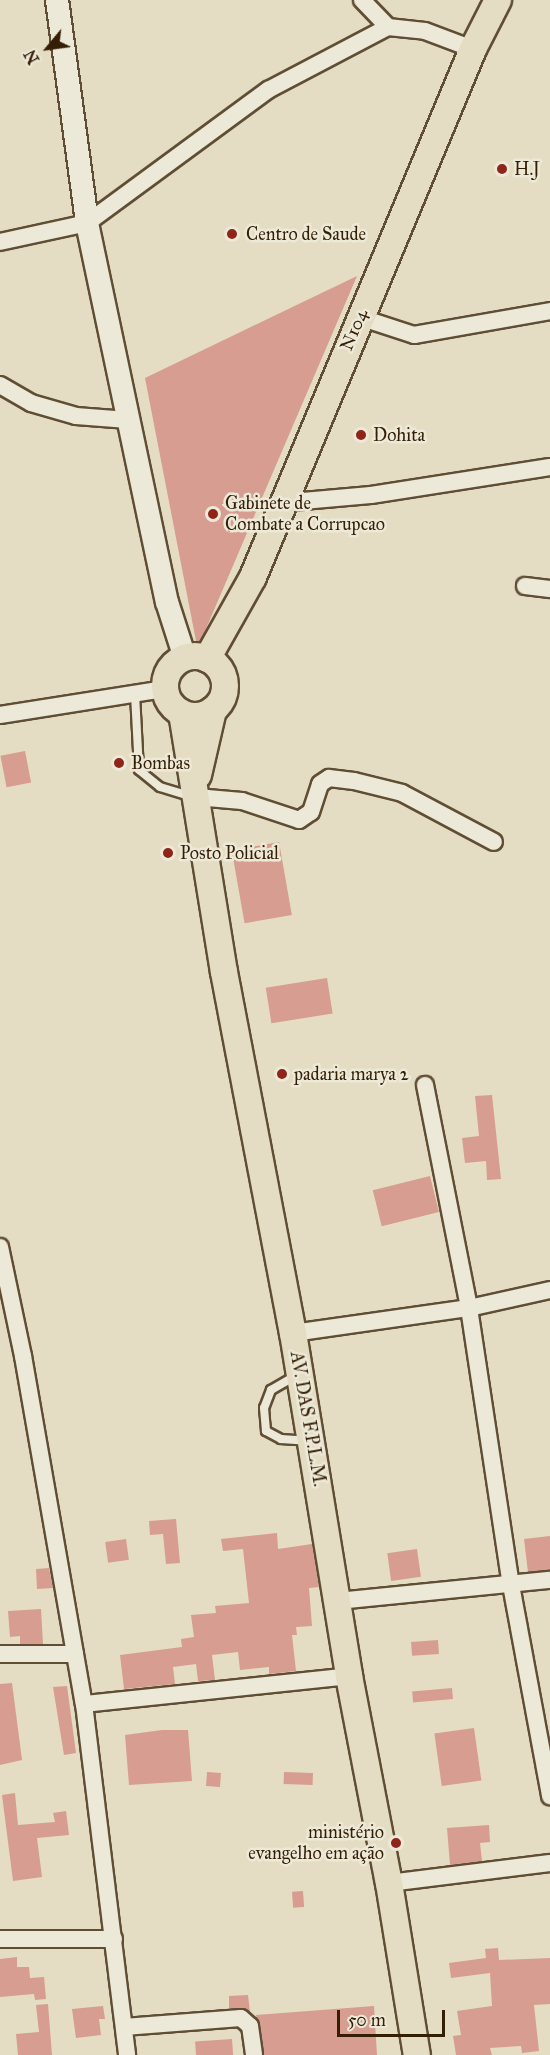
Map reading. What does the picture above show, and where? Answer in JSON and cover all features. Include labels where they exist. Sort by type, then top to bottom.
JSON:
[{"type":"main road","points":[[57,0],[87,223],[167,602],[196,659],[219,669],[224,683],[222,698],[213,710],[198,716],[182,713],[171,703],[165,689]]},
{"type":"main road","name":"N104","points":[[165,689],[168,674],[196,659],[253,577],[280,503],[473,49],[498,0]]},
{"type":"main road","name":"AV. DAS F.P.L.M.","points":[[196,790],[213,710]]},
{"type":"main road","name":"AV. DAS F.P.L.M.","points":[[182,713],[224,972],[293,1333],[349,1676],[389,1883],[417,2055]]},
{"type":"street","points":[[362,0],[388,27]]},
{"type":"street","points":[[0,242],[87,223],[268,90],[388,27],[425,31],[473,49]]},
{"type":"street","points":[[359,317],[414,335],[550,311]]},
{"type":"street","points":[[0,385],[31,403],[76,416],[129,420]]},
{"type":"street","points":[[280,503],[371,495],[550,466]]},
{"type":"street","points":[[525,586],[550,589]]},
{"type":"street","points":[[0,715],[165,689]]},
{"type":"street","points":[[196,790],[242,801],[299,820],[311,812],[320,784],[329,778],[354,782],[402,793],[494,842]]},
{"type":"street","points":[[425,1085],[469,1308],[511,1585],[550,1796]]},
{"type":"street","points":[[0,1247],[23,1356],[84,1704],[127,2055]]},
{"type":"street","points":[[293,1333],[469,1308],[550,1290]]},
{"type":"street","points":[[338,1601],[550,1580]]},
{"type":"street","points":[[0,1654],[75,1654]]},
{"type":"street","points":[[84,1704],[349,1676]]},
{"type":"street","points":[[389,1883],[550,1863]]},
{"type":"street","points":[[0,1939],[114,1939]]},
{"type":"street","points":[[124,2027],[241,2018],[250,2025],[254,2055]]},
{"type":"lane","points":[[135,694],[139,770],[160,787],[196,790]]},
{"type":"lane","points":[[300,1373],[271,1390],[264,1408],[266,1431],[281,1439],[312,1442]]},
{"type":"building","name":"Gabinete de Combate a Corrupcao","points":[[357,276],[205,631],[197,646],[145,378]]},
{"type":"building","points":[[25,751],[31,782],[7,787],[0,756]]},
{"type":"building","points":[[279,842],[292,915],[245,923],[232,850]]},
{"type":"building","points":[[327,978],[333,1014],[271,1023],[266,988]]},
{"type":"building","points":[[492,1095],[501,1179],[487,1180],[486,1161],[465,1163],[462,1138],[479,1136],[475,1096]]},
{"type":"building","points":[[430,1176],[439,1212],[382,1226],[373,1190]]},
{"type":"building","points":[[176,1519],[180,1563],[166,1564],[163,1534],[150,1535],[149,1521]]},
{"type":"building","points":[[277,1533],[278,1549],[312,1544],[319,1587],[309,1588],[312,1626],[296,1627],[297,1635],[292,1635],[296,1671],[269,1674],[269,1667],[240,1670],[238,1652],[212,1655],[215,1680],[198,1681],[196,1664],[173,1667],[175,1684],[124,1689],[120,1655],[182,1647],[181,1639],[194,1637],[191,1615],[216,1613],[215,1606],[249,1603],[243,1549],[223,1551],[221,1539]]},
{"type":"building","points":[[550,1536],[550,1570],[528,1572],[524,1539]]},
{"type":"building","points":[[126,1539],[129,1560],[108,1563],[105,1542]]},
{"type":"building","points":[[417,1549],[421,1577],[391,1581],[387,1553]]},
{"type":"building","points":[[49,1568],[53,1588],[37,1589],[36,1569]]},
{"type":"building","points":[[41,1609],[43,1644],[20,1644],[20,1636],[10,1637],[8,1611]]},
{"type":"building","points":[[438,1640],[439,1654],[412,1656],[411,1642]]},
{"type":"building","points":[[12,1683],[22,1760],[0,1765],[0,1684]]},
{"type":"building","points":[[67,1686],[76,1753],[64,1755],[53,1687]]},
{"type":"building","points":[[452,1688],[453,1699],[413,1702],[412,1691]]},
{"type":"building","points":[[474,1728],[481,1780],[442,1786],[434,1734]]},
{"type":"building","points":[[162,1730],[188,1730],[192,1781],[129,1785],[125,1735]]},
{"type":"building","points":[[207,1772],[221,1773],[220,1787],[206,1786]]},
{"type":"building","points":[[284,1772],[313,1773],[313,1785],[284,1784]]},
{"type":"building","points":[[15,1793],[18,1825],[55,1822],[53,1813],[66,1811],[69,1835],[37,1838],[42,1877],[13,1881],[2,1795]]},
{"type":"building","points":[[489,1825],[490,1842],[480,1843],[482,1861],[450,1865],[447,1828]]},
{"type":"building","points":[[303,1891],[304,1907],[293,1908],[292,1892]]},
{"type":"building","points":[[498,1948],[499,1960],[550,1958],[550,2004],[534,2005],[539,2051],[522,2053],[521,2046],[490,2048],[492,2055],[456,2055],[453,2036],[461,2035],[457,2011],[492,2006],[490,1973],[451,1978],[449,1963],[486,1958],[485,1949]]},
{"type":"building","points":[[17,1957],[17,1967],[29,1967],[30,1978],[44,1977],[46,1999],[35,2000],[34,1994],[0,1997],[0,1959]]},
{"type":"building","points":[[248,1995],[250,2012],[229,2008],[229,1996]]},
{"type":"building","points":[[48,2004],[52,2055],[18,2055],[16,2034],[39,2032],[36,2005]]},
{"type":"building","points":[[103,2006],[105,2019],[99,2019],[101,2035],[76,2038],[72,2009]]},
{"type":"building","points":[[374,2006],[377,2055],[264,2055],[256,2015]]},
{"type":"building","points":[[232,2039],[233,2055],[196,2055],[195,2042]]},
{"type":"place","name":"H.J","points":[[502,169]]},
{"type":"place","name":"Centro de Saude","points":[[232,234]]},
{"type":"place","name":"Dohita","points":[[361,435]]},
{"type":"place","name":"Gabinete de Combate a Corrupcao","points":[[213,514]]},
{"type":"place","name":"Bombas","points":[[119,763]]},
{"type":"place","name":"Posto Policial","points":[[168,853]]},
{"type":"place","name":"padaria marya 2","points":[[282,1074]]},
{"type":"place","name":"ministério evangelho em ação","points":[[396,1843]]}]
